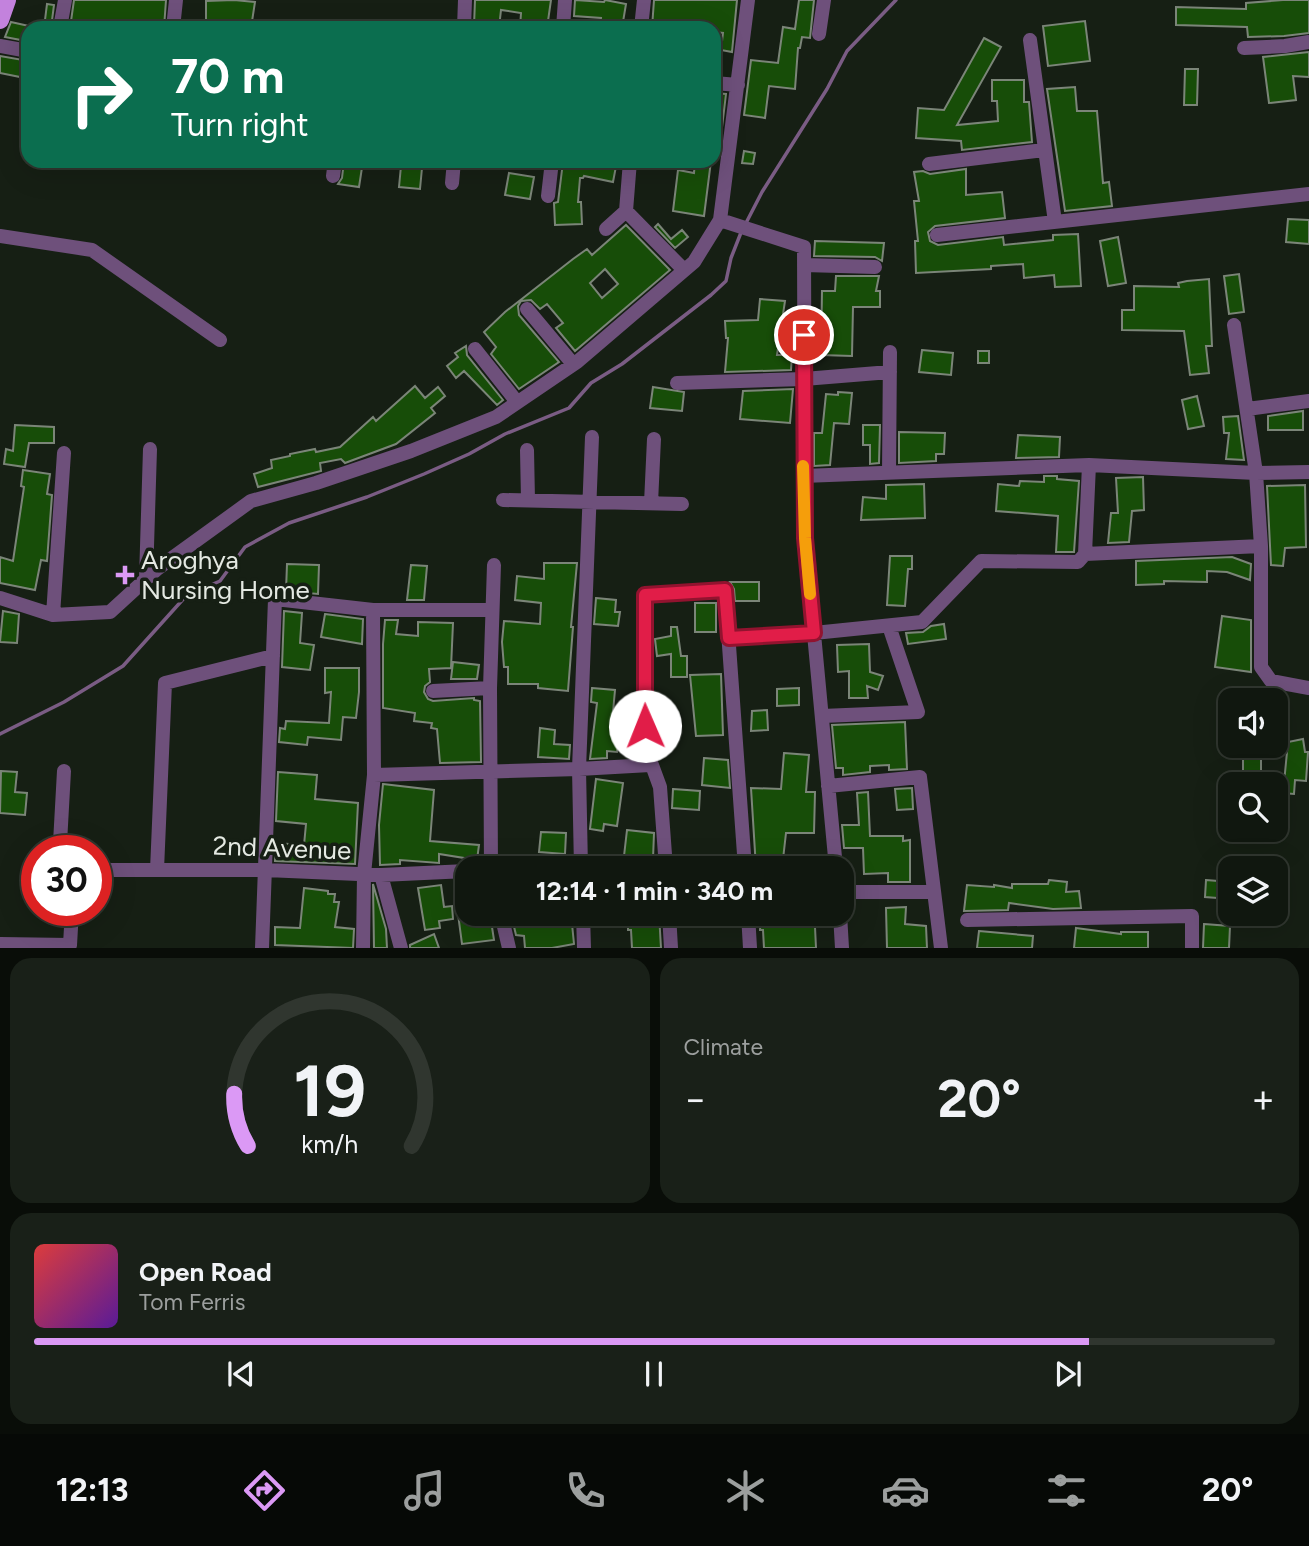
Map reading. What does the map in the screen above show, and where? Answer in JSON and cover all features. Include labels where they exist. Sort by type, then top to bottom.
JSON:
[{"type":"main road","points":[[0,20],[7,0]]},
{"type":"street","points":[[61,21],[65,0]]},
{"type":"street","points":[[174,21],[176,0]]},
{"type":"street","points":[[464,21],[465,0]]},
{"type":"street","points":[[564,21],[565,0]]},
{"type":"street","points":[[642,21],[644,0]]},
{"type":"street","points":[[0,598],[53,615],[110,612],[146,579],[251,501],[316,483],[411,451],[495,417],[573,364],[694,262],[720,220],[748,0]]},
{"type":"street","points":[[819,34],[824,0]]},
{"type":"street","points":[[1030,40],[1055,222]]},
{"type":"street","points":[[1244,48],[1309,42]]},
{"type":"street","points":[[0,46],[21,50]]},
{"type":"street","points":[[721,84],[738,85]]},
{"type":"street","points":[[929,164],[1044,150]]},
{"type":"street","points":[[333,176],[334,168]]},
{"type":"street","points":[[452,183],[453,168]]},
{"type":"street","points":[[548,197],[551,168]]},
{"type":"street","points":[[606,229],[626,211],[629,168]]},
{"type":"street","points":[[937,235],[1309,194]]},
{"type":"street","points":[[626,211],[684,270]]},
{"type":"street","points":[[720,220],[804,247],[805,538],[835,856]]},
{"type":"street","points":[[0,236],[92,250],[220,340]]},
{"type":"street","points":[[804,265],[875,267]]},
{"type":"street","points":[[527,309],[573,364]]},
{"type":"street","points":[[1234,325],[1256,473],[1261,546],[1261,667],[1271,681],[1309,688]]},
{"type":"street","points":[[475,349],[517,402]]},
{"type":"street","points":[[889,473],[890,352]]},
{"type":"street","points":[[677,383],[804,379],[890,372]]},
{"type":"street","points":[[1247,410],[1309,401]]},
{"type":"street","points":[[581,856],[579,769],[592,437]]},
{"type":"street","points":[[651,503],[654,439]]},
{"type":"street","points":[[146,579],[150,449]]},
{"type":"street","points":[[527,450],[528,500]]},
{"type":"street","points":[[53,615],[64,453]]},
{"type":"street","points":[[803,476],[1089,465],[1256,473],[1309,471]]},
{"type":"street","points":[[729,638],[922,622],[981,561],[1078,562],[1084,554],[1089,465]]},
{"type":"street","points":[[503,500],[682,504]]},
{"type":"street","points":[[1084,554],[1261,546]]},
{"type":"street","points":[[491,856],[494,565]]},
{"type":"street","points":[[665,856],[660,787],[645,746],[645,595],[725,590],[744,856]]},
{"type":"street","points":[[262,947],[275,599],[373,610],[492,610]]},
{"type":"street","points":[[363,947],[364,874],[374,775],[373,610]]},
{"type":"street","points":[[821,716],[918,712],[889,626]]},
{"type":"street","points":[[157,870],[165,683],[273,656]]},
{"type":"street","points":[[433,691],[491,688]]},
{"type":"street","points":[[374,775],[650,765]]},
{"type":"street","points":[[60,835],[64,771]]},
{"type":"street","points":[[828,786],[920,777],[941,947]]},
{"type":"street","name":"2nd Avenue","points":[[112,870],[266,870],[381,875],[455,872]]},
{"type":"street","points":[[381,875],[401,947]]},
{"type":"street","points":[[854,892],[933,892]]},
{"type":"street","points":[[967,920],[1192,916],[1192,947]]},
{"type":"street","points":[[0,944],[70,945],[71,926]]},
{"type":"street","points":[[504,926],[509,947]]},
{"type":"street","points":[[583,926],[584,947]]},
{"type":"street","points":[[670,926],[671,947]]},
{"type":"street","points":[[749,926],[750,947]]},
{"type":"street","points":[[841,926],[842,947]]},
{"type":"building","points":[[74,0],[166,0],[164,21],[71,21]]},
{"type":"building","points":[[475,0],[551,0],[548,21],[520,21],[521,13],[501,10],[500,21],[474,21]]},
{"type":"building","points":[[575,0],[605,0],[626,4],[623,21],[601,21],[601,18],[574,16]]},
{"type":"building","points":[[654,0],[737,0],[732,52],[721,50],[721,21],[652,21]]},
{"type":"building","points":[[799,0],[814,0],[810,38],[802,37],[798,48],[795,89],[769,86],[765,118],[744,115],[751,60],[778,63],[783,27],[795,29]]},
{"type":"building","points":[[1309,0],[1309,33],[1248,37],[1247,27],[1176,25],[1176,7],[1246,9],[1246,3]]},
{"type":"building","points":[[206,1],[255,2],[252,21],[206,21]]},
{"type":"building","points":[[47,4],[54,5],[52,21],[45,21]]},
{"type":"building","points":[[1085,21],[1090,61],[1048,66],[1043,26]]},
{"type":"building","points":[[11,22],[21,24],[21,40],[5,37]]},
{"type":"building","points":[[984,38],[1001,47],[957,125],[998,121],[997,101],[992,101],[992,80],[1024,80],[1024,102],[1029,102],[1032,142],[962,150],[961,141],[916,138],[918,108],[944,110]]},
{"type":"building","points":[[1309,52],[1309,77],[1293,76],[1296,100],[1269,103],[1263,57]]},
{"type":"building","points":[[0,56],[21,60],[20,77],[0,73]]},
{"type":"building","points":[[1185,69],[1198,69],[1197,105],[1184,105]]},
{"type":"building","points":[[1075,87],[1077,111],[1097,111],[1103,183],[1109,182],[1112,206],[1065,211],[1047,89]]},
{"type":"building","points":[[721,94],[726,94],[721,136]]},
{"type":"building","points":[[744,151],[755,153],[753,164],[742,163]]},
{"type":"building","points":[[343,168],[362,168],[359,187],[338,184]]},
{"type":"building","points":[[401,168],[422,168],[420,189],[399,187]]},
{"type":"building","points":[[562,168],[616,168],[613,182],[584,176],[580,178],[578,202],[581,202],[582,224],[555,225],[554,203],[558,202]]},
{"type":"building","points":[[694,168],[710,168],[704,216],[673,211],[678,170],[694,173]]},
{"type":"building","points":[[966,169],[966,195],[1002,192],[1005,218],[935,226],[928,232],[930,241],[938,245],[1003,237],[1004,245],[1053,240],[1053,235],[1078,234],[1081,286],[1055,287],[1054,275],[1024,278],[1023,264],[991,266],[991,269],[916,273],[915,241],[918,241],[914,201],[919,201],[914,172],[923,171],[930,174]]},
{"type":"building","points":[[509,173],[534,177],[530,199],[505,195]]},
{"type":"building","points":[[1288,219],[1309,220],[1309,244],[1286,242]]},
{"type":"building","points":[[658,224],[671,239],[682,230],[688,237],[675,248],[655,227]]},
{"type":"building","points":[[626,225],[670,270],[575,351],[556,328],[563,323],[547,304],[540,309],[531,300],[521,301],[518,306],[519,315],[559,362],[519,389],[491,354],[496,347],[484,332],[505,312],[587,249],[592,255]],"holes":[[[605,269],[618,284],[602,298],[590,283]]]},
{"type":"building","points":[[1118,237],[1126,283],[1108,286],[1100,241]]},
{"type":"building","points":[[815,241],[884,243],[882,261],[875,257],[814,256]]},
{"type":"building","points":[[1239,274],[1244,312],[1229,314],[1224,276]]},
{"type":"building","points":[[836,276],[879,276],[876,291],[880,291],[880,307],[853,307],[852,356],[821,355],[822,291],[835,291]]},
{"type":"building","points":[[1209,279],[1212,346],[1206,346],[1209,373],[1190,375],[1184,331],[1122,330],[1122,310],[1134,310],[1134,286],[1179,287],[1178,283]]},
{"type":"building","points":[[760,299],[785,301],[777,355],[792,355],[791,370],[725,372],[728,338],[725,321],[758,320]]},
{"type":"building","points":[[466,346],[467,355],[503,400],[497,405],[464,371],[456,378],[447,366],[458,357],[455,353]]},
{"type":"building","points":[[922,350],[953,353],[951,375],[919,372]]},
{"type":"building","points":[[978,351],[989,351],[989,363],[978,363]]},
{"type":"building","points":[[415,386],[425,398],[438,387],[445,396],[431,408],[435,413],[396,444],[345,463],[341,459],[320,463],[321,471],[258,487],[254,474],[272,468],[271,460],[315,449],[316,452],[340,447],[373,417],[376,421]]},
{"type":"building","points":[[653,387],[684,392],[682,411],[650,408]]},
{"type":"building","points":[[793,389],[790,423],[740,419],[743,391]]},
{"type":"building","points":[[838,392],[852,393],[849,424],[834,423],[830,465],[814,466],[814,433],[822,433],[826,394],[838,395]]},
{"type":"building","points":[[1197,396],[1204,426],[1188,429],[1182,400]]},
{"type":"building","points":[[1303,411],[1303,430],[1268,430],[1268,416]]},
{"type":"building","points":[[1238,416],[1244,460],[1226,459],[1229,433],[1224,433],[1223,417]]},
{"type":"building","points":[[15,425],[54,427],[54,443],[29,443],[25,467],[4,464],[6,449],[13,451]]},
{"type":"building","points":[[863,425],[880,425],[879,463],[870,464],[870,445],[863,445]]},
{"type":"building","points":[[899,432],[945,433],[944,454],[936,454],[936,461],[899,463]]},
{"type":"building","points":[[1018,435],[1060,437],[1059,457],[1016,458]]},
{"type":"building","points":[[23,470],[50,474],[47,494],[52,495],[47,561],[41,560],[35,590],[0,583],[0,557],[13,561],[24,487],[21,486]]},
{"type":"building","points":[[1044,476],[1079,481],[1074,552],[1056,552],[1058,516],[996,511],[998,484],[1019,486],[1020,481],[1044,482]]},
{"type":"building","points":[[1143,477],[1144,510],[1132,511],[1129,542],[1108,543],[1111,513],[1118,513],[1116,478]]},
{"type":"building","points":[[924,484],[925,518],[861,520],[863,497],[886,499],[886,485]]},
{"type":"building","points":[[1305,485],[1306,547],[1285,548],[1283,566],[1271,565],[1267,486]]},
{"type":"building","points":[[890,556],[912,556],[912,569],[908,569],[905,606],[887,605]]},
{"type":"building","points":[[1232,557],[1251,564],[1250,580],[1227,572],[1207,571],[1207,582],[1164,581],[1164,584],[1136,585],[1136,561]]},
{"type":"building","points":[[544,563],[577,563],[568,691],[538,688],[538,684],[508,684],[508,667],[504,667],[504,621],[540,624],[541,603],[515,600],[517,576],[544,579]]},
{"type":"building","points":[[287,564],[319,565],[318,594],[286,591]]},
{"type":"building","points":[[411,565],[427,566],[424,600],[407,600]]},
{"type":"building","points":[[730,582],[759,582],[759,601],[735,601]]},
{"type":"building","points":[[596,598],[616,600],[615,612],[620,612],[618,626],[594,624]]},
{"type":"building","points":[[695,603],[716,603],[716,632],[695,632]]},
{"type":"building","points":[[3,611],[19,614],[17,643],[0,642]]},
{"type":"building","points":[[284,611],[302,613],[300,643],[314,645],[310,670],[282,667]]},
{"type":"building","points":[[325,614],[363,619],[362,644],[321,637]]},
{"type":"building","points":[[1222,616],[1251,620],[1251,672],[1215,667]]},
{"type":"building","points":[[385,620],[398,620],[396,634],[418,636],[418,622],[453,623],[451,668],[429,669],[430,682],[425,686],[424,692],[428,699],[433,701],[474,698],[480,701],[481,762],[440,763],[437,729],[431,728],[432,723],[414,721],[415,713],[383,708]]},
{"type":"building","points":[[944,624],[946,639],[908,644],[906,633],[923,632],[931,626]]},
{"type":"building","points":[[671,627],[677,627],[681,656],[687,656],[687,677],[671,677],[671,654],[657,656],[655,639],[671,636]]},
{"type":"building","points":[[869,644],[870,672],[883,676],[878,690],[867,686],[868,698],[849,698],[849,671],[838,672],[837,645]]},
{"type":"building","points":[[453,662],[479,665],[477,679],[451,679]]},
{"type":"building","points":[[325,668],[359,668],[356,718],[343,717],[341,740],[308,737],[307,745],[279,742],[280,728],[285,729],[286,721],[329,723],[331,692],[325,693]]},
{"type":"building","points":[[721,674],[723,735],[696,736],[690,675]]},
{"type":"building","points":[[592,688],[615,690],[611,734],[619,735],[617,752],[607,751],[607,758],[590,759],[597,703],[591,702]]},
{"type":"building","points":[[799,688],[799,705],[777,706],[777,689]]},
{"type":"building","points":[[767,710],[768,730],[751,731],[752,711]]},
{"type":"building","points":[[905,722],[907,769],[889,770],[889,765],[870,766],[870,772],[843,775],[843,768],[836,768],[832,725]]},
{"type":"building","points":[[540,728],[555,730],[554,744],[570,745],[569,759],[538,757]]},
{"type":"building","points":[[1303,739],[1305,752],[1308,752],[1306,781],[1295,780],[1294,794],[1288,793],[1288,772],[1285,772],[1288,742]]},
{"type":"building","points":[[784,753],[809,755],[806,792],[815,792],[814,833],[786,833],[783,856],[755,856],[751,788],[781,789]]},
{"type":"building","points":[[704,758],[728,760],[730,788],[702,785]]},
{"type":"building","points":[[1243,758],[1261,758],[1261,772],[1243,772]]},
{"type":"building","points":[[1,771],[17,772],[15,792],[27,793],[25,815],[0,813]]},
{"type":"building","points":[[278,772],[317,775],[315,799],[358,803],[355,864],[275,861],[276,843],[304,845],[306,824],[276,821]]},
{"type":"building","points":[[596,779],[623,783],[617,826],[604,824],[603,831],[590,829]]},
{"type":"building","points":[[383,784],[434,790],[430,841],[479,845],[478,856],[439,854],[439,863],[400,860],[400,864],[380,865],[379,825]]},
{"type":"building","points":[[912,788],[913,809],[897,810],[895,789]]},
{"type":"building","points":[[673,789],[700,791],[699,810],[672,808]]},
{"type":"building","points":[[868,792],[870,836],[903,836],[903,841],[910,840],[910,882],[888,882],[888,873],[864,874],[863,848],[844,848],[842,825],[859,825],[857,793]]},
{"type":"building","points":[[627,830],[654,833],[653,856],[624,856]]},
{"type":"building","points":[[541,832],[566,833],[565,854],[539,852]]},
{"type":"building","points":[[1049,880],[1067,882],[1066,892],[1079,891],[1081,908],[1053,909],[1009,903],[1008,910],[964,911],[967,885],[1012,888],[1012,884],[1048,884]]},
{"type":"building","points":[[1206,880],[1218,881],[1218,898],[1205,897]]},
{"type":"building","points":[[373,884],[386,929],[387,948],[374,948]]},
{"type":"building","points":[[441,885],[444,907],[452,906],[453,919],[439,921],[440,928],[425,930],[418,888]]},
{"type":"building","points":[[304,888],[335,894],[334,902],[339,902],[335,927],[354,929],[353,948],[275,945],[275,927],[300,928]]},
{"type":"building","points":[[906,907],[905,924],[926,926],[927,948],[887,948],[886,908]]},
{"type":"building","points":[[1204,924],[1230,926],[1229,948],[1203,948]]},
{"type":"building","points":[[460,926],[492,926],[494,940],[462,944]]},
{"type":"building","points":[[514,926],[572,926],[574,944],[552,948],[525,948],[524,936],[516,935]]},
{"type":"building","points":[[628,926],[660,926],[661,948],[632,948],[631,930],[628,930]]},
{"type":"building","points":[[760,926],[824,927],[815,927],[816,948],[764,948],[763,930],[760,930]]},
{"type":"building","points":[[1076,928],[1121,934],[1148,932],[1148,948],[1074,948]]},
{"type":"building","points":[[979,931],[1033,936],[1032,948],[977,948]]},
{"type":"building","points":[[434,934],[439,948],[410,948],[410,945]]},
{"type":"waterway","points":[[746,223],[847,51],[896,0]]},
{"type":"waterway","points":[[0,734],[64,702],[123,666],[186,596],[220,581],[245,547],[289,523],[367,497],[424,474],[505,434],[569,408],[591,383],[622,364],[726,281],[731,258],[742,230]]},
{"type":"slow traffic","points":[[803,466],[810,594]]},
{"type":"place","name":"Aroghya Nursing Home","points":[[125,575]]},
{"type":"route","points":[[645,726],[645,595],[725,590],[729,638],[814,633],[805,538],[804,335]]}]
